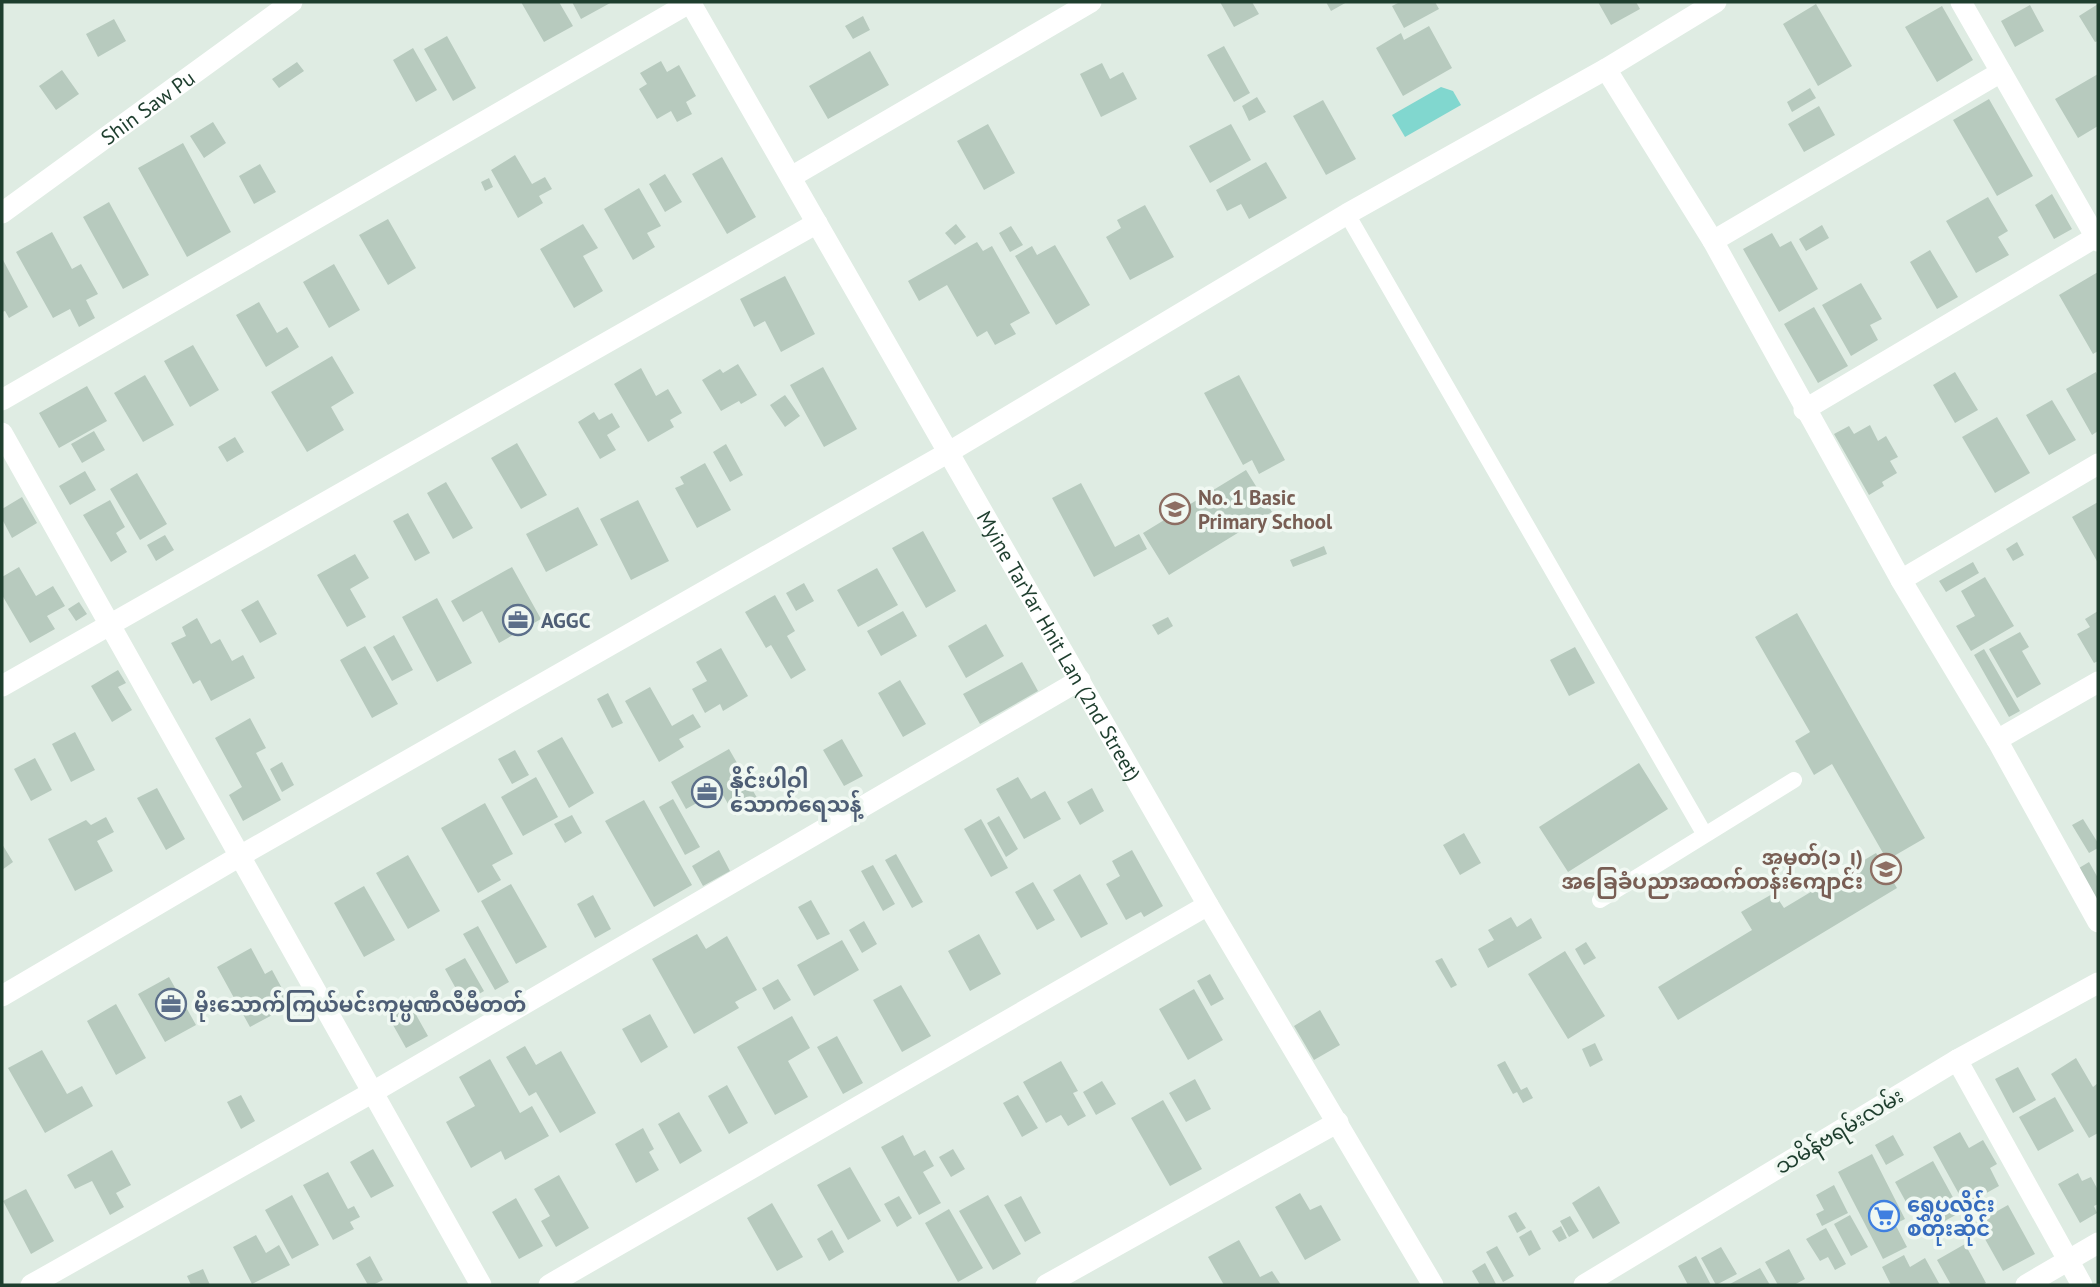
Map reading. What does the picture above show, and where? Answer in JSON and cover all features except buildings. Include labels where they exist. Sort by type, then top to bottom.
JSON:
[{"type":"street","name":"Shin Saw Pu","points":[[2,213],[292,2]]},
{"type":"street","points":[[2,400],[690,2]]},
{"type":"street","name":"Myine TarYar Hnit Lan (2nd Street)","points":[[690,2],[1208,905],[1433,1285]]},
{"type":"street","points":[[791,177],[1091,2]]},
{"type":"street","points":[[2,996],[240,856],[949,452],[1347,214],[1606,69],[1716,2]]},
{"type":"street","points":[[1804,410],[2097,239],[1961,2]]},
{"type":"street","points":[[1606,69],[1713,241],[1804,410],[1997,740],[2098,922]]},
{"type":"street","points":[[1713,241],[2001,72]]},
{"type":"street","points":[[2,687],[817,223]]},
{"type":"street","points":[[2,433],[481,1285]]},
{"type":"street","points":[[1901,580],[2098,464]]},
{"type":"street","points":[[31,1285],[373,1092],[1080,680]]},
{"type":"street","points":[[1997,740],[2098,682]]},
{"type":"street","points":[[549,1285],[1208,905]]},
{"type":"street","name":"သမိန်ဗရမ်းလမ်း","points":[[1584,1285],[1957,1060],[2098,983]]},
{"type":"street","points":[[1957,1060],[2082,1285]]},
{"type":"street","points":[[1046,1285],[1338,1122]]},
{"type":"street","points":[[2026,1285],[2098,1242]]},
{"type":"lane","points":[[1347,214],[1705,835]]},
{"type":"lane","points":[[1600,901],[1794,780]]},
{"type":"water","points":[[1441,87],[1453,91],[1461,105],[1405,137],[1392,115]]},
{"type":"place","name":"No. 1 Basic Primary School","points":[[1175,509]]},
{"type":"place","name":"AGGC","points":[[518,620]]},
{"type":"place","name":"နိုင်းပါဝါ သောက်ရေသန့်","points":[[707,792]]},
{"type":"place","name":"အမှတ်(၁၂) အခြေခံပညာအထက်တန်းကျောင်း","points":[[1886,869]]},
{"type":"place","name":"မိုးသောက်ကြယ်မင်းကုမ္ပဏီလီမီတတ်","points":[[171,1004]]},
{"type":"place","name":"ရွှေပလိုင်း စတိုးဆိုင်","points":[[1884,1216]]}]
